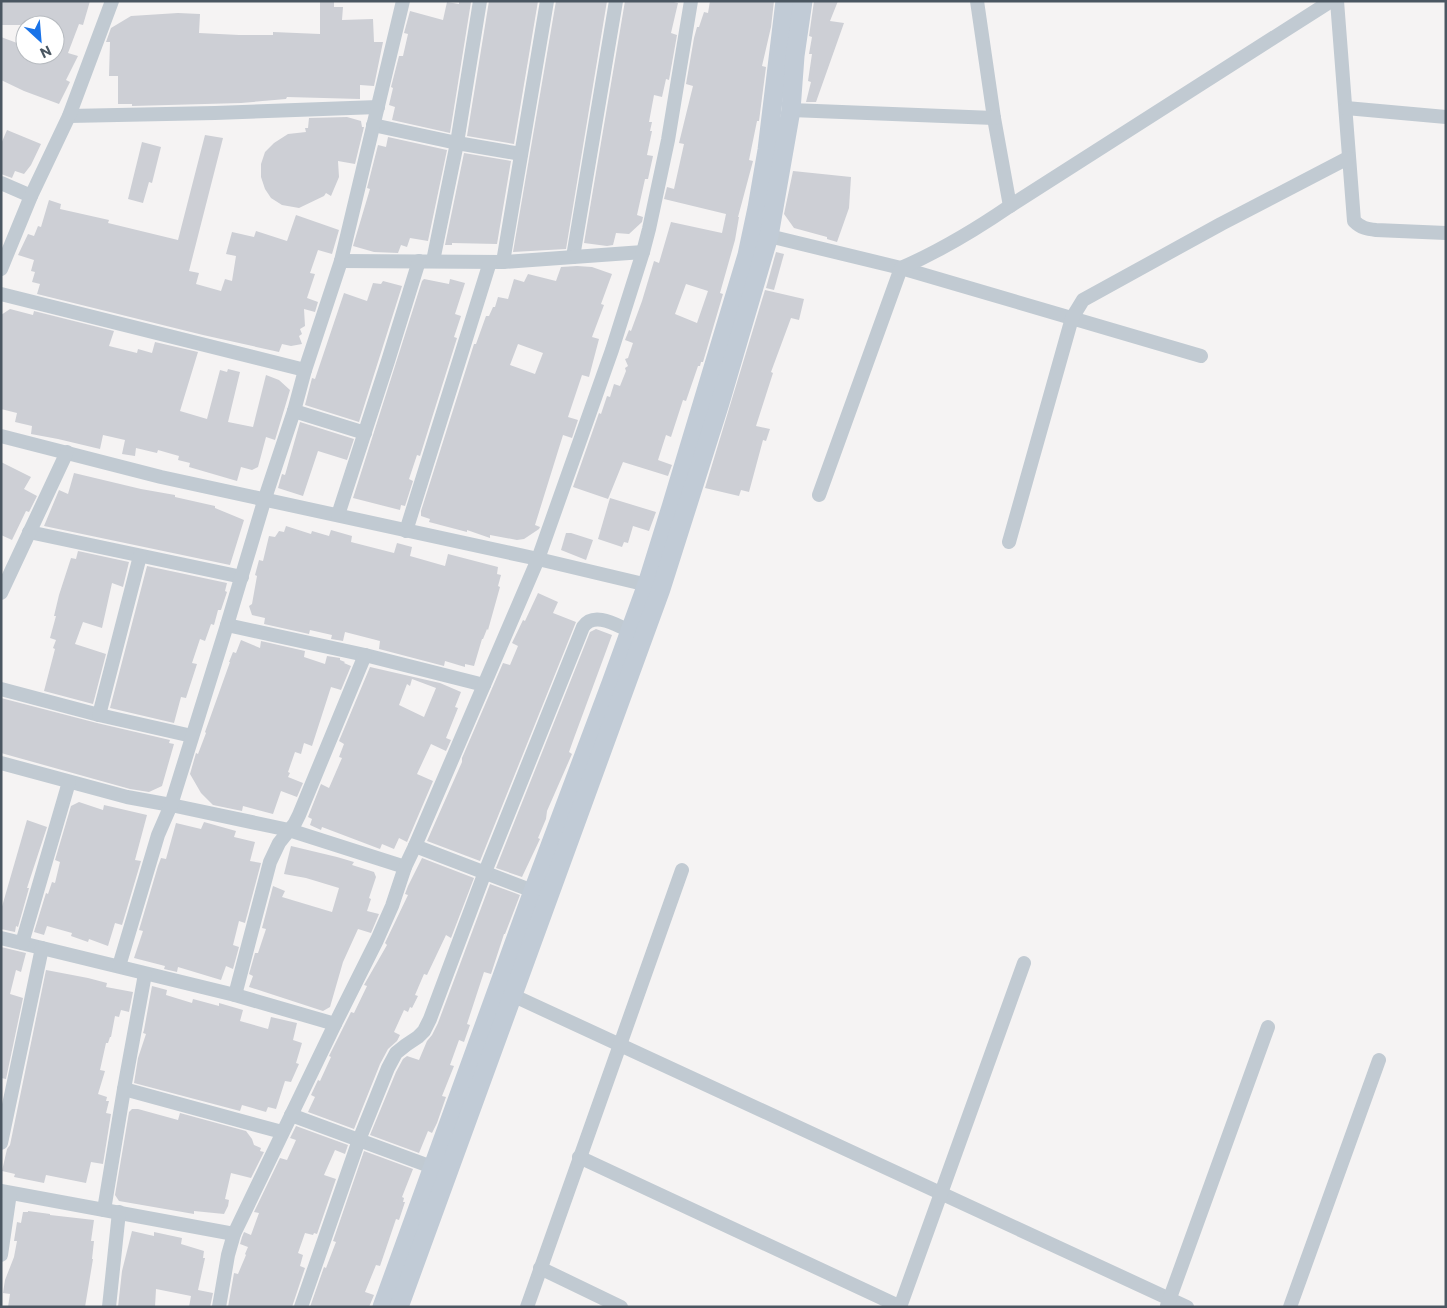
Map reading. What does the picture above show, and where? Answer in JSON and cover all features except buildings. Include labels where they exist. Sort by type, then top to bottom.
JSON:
[{"type":"street","points":[[1,269],[31,196],[69,116],[112,1]]},
{"type":"street","points":[[118,966],[158,835],[171,805],[265,498],[294,411],[305,370],[341,261],[404,1]]},
{"type":"street","points":[[433,261],[456,143],[480,1]]},
{"type":"street","points":[[406,531],[496,262],[522,154],[547,1]]},
{"type":"street","points":[[572,257],[616,1]]},
{"type":"street","points":[[220,1307],[228,1255],[234,1234],[282,1132],[378,940],[392,906],[404,867],[415,846],[538,558],[601,381],[643,252],[668,140],[692,1]]},
{"type":"street","points":[[382,1307],[533,891],[630,631],[654,586],[747,255],[767,150],[786,1]]},
{"type":"street","points":[[399,1307],[512,995],[654,586],[717,412],[769,236],[791,110],[795,56],[803,1]]},
{"type":"street","points":[[977,1],[994,118],[1010,206]]},
{"type":"street","points":[[819,495],[901,268],[950,245],[974,231],[1010,206],[1331,1]]},
{"type":"street","points":[[1337,1],[1354,221],[1359,226],[1376,230],[1446,233]]},
{"type":"street","points":[[69,116],[378,107]]},
{"type":"street","points":[[1346,108],[1446,117]]},
{"type":"street","points":[[791,110],[994,118]]},
{"type":"street","points":[[373,125],[456,143],[522,154]]},
{"type":"street","points":[[1009,542],[1072,318],[1083,300],[1221,224],[1348,158]]},
{"type":"street","points":[[1,183],[31,196]]},
{"type":"street","points":[[769,236],[901,268],[1201,356]]},
{"type":"street","points":[[341,261],[496,262],[643,252]]},
{"type":"street","points":[[338,515],[419,261]]},
{"type":"street","points":[[1,294],[305,370]]},
{"type":"street","points":[[294,411],[365,433]]},
{"type":"street","points":[[1,436],[161,478],[265,498],[406,531],[538,558],[654,586]]},
{"type":"street","points":[[1,593],[66,452]]},
{"type":"street","points":[[29,532],[242,577]]},
{"type":"street","points":[[99,716],[140,556]]},
{"type":"street","points":[[301,1307],[358,1140],[396,1053],[424,1031],[583,627],[586,622],[598,618],[630,631]]},
{"type":"street","points":[[227,625],[365,655],[484,685]]},
{"type":"street","points":[[236,995],[270,862],[279,843],[299,815],[365,655]]},
{"type":"street","points":[[1,689],[99,716],[192,736]]},
{"type":"street","points":[[1,763],[127,797],[289,830],[404,867]]},
{"type":"street","points":[[22,943],[69,782]]},
{"type":"street","points":[[415,846],[533,891]]},
{"type":"street","points":[[527,1307],[682,870]]},
{"type":"street","points":[[1,938],[236,995],[335,1024]]},
{"type":"street","points":[[1,1143],[42,948]]},
{"type":"street","points":[[579,1158],[900,1307],[1024,963]]},
{"type":"street","points":[[104,1210],[145,974]]},
{"type":"street","points":[[512,995],[942,1193],[1168,1303],[1186,1307]]},
{"type":"street","points":[[1168,1303],[1268,1028]]},
{"type":"street","points":[[1290,1307],[1379,1060]]},
{"type":"street","points":[[124,1089],[282,1132]]},
{"type":"street","points":[[291,1116],[432,1167]]},
{"type":"street","points":[[1,1255],[6,1192],[234,1234]]},
{"type":"street","points":[[109,1307],[119,1212]]},
{"type":"street","points":[[540,1268],[622,1307]]}]
